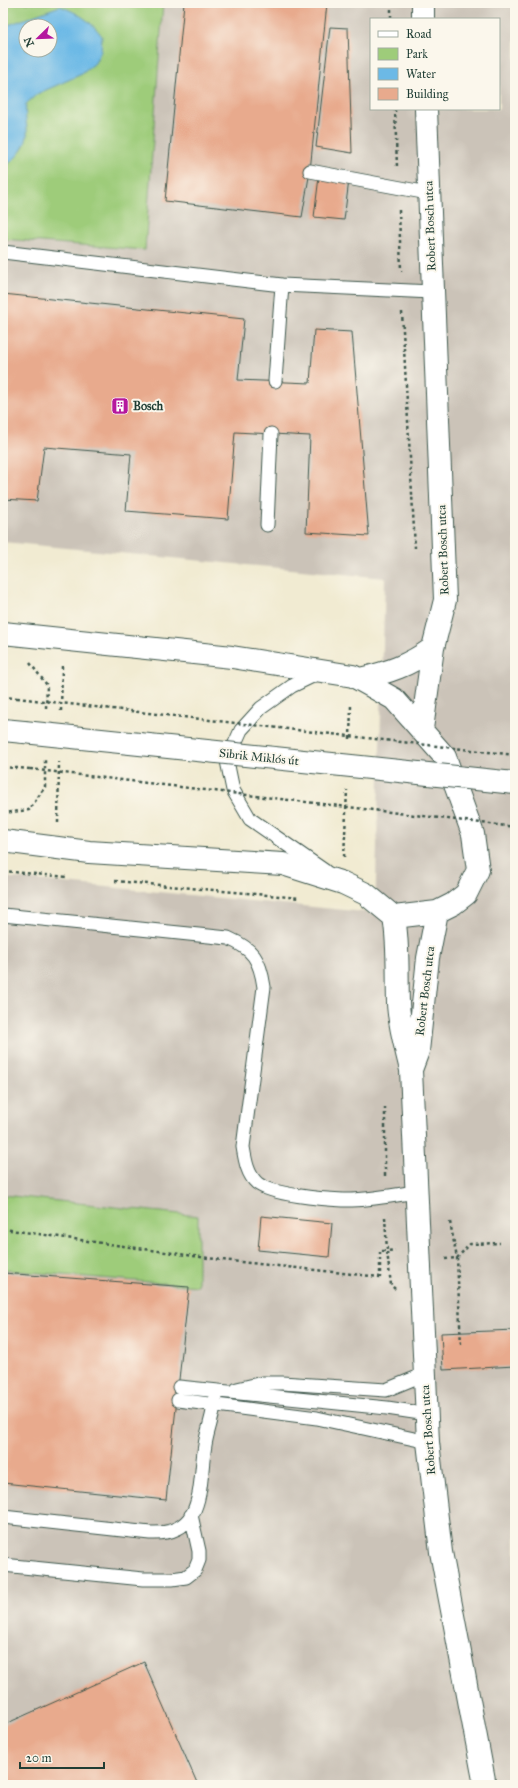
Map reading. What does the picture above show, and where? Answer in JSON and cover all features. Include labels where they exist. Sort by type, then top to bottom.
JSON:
[{"type":"street","points":[[423,3],[423,18]]},
{"type":"street","name":"Robert Bosch utca","points":[[422,729],[433,648],[445,600],[428,193],[426,110]]},
{"type":"street","points":[[3,633],[232,657],[356,678],[394,699],[445,756],[472,834],[478,870],[466,894],[453,904],[437,912],[394,917],[366,894],[343,883],[282,864],[89,852],[3,841]]},
{"type":"street","points":[[356,678],[394,671],[414,661],[433,648]]},
{"type":"street","name":"Sibrik Miklós út","points":[[3,730],[515,783]]},
{"type":"street","name":"Robert Bosch utca","points":[[411,1070],[418,1051],[428,958],[437,912]]},
{"type":"street","name":"Robert Bosch utca","points":[[394,917],[398,938],[398,1005],[402,1033],[411,1070],[428,1442],[441,1552],[486,1785]]},
{"type":"lane","points":[[310,171],[428,193]]},
{"type":"lane","points":[[3,252],[282,285],[432,292]]},
{"type":"lane","points":[[275,381],[282,285]]},
{"type":"lane","points":[[267,525],[271,434]]},
{"type":"lane","points":[[321,672],[292,686],[261,708],[241,730],[227,761],[233,790],[250,819],[343,883]]},
{"type":"lane","points":[[3,915],[228,938],[244,945],[256,957],[262,971],[264,987],[243,1147],[247,1167],[257,1182],[270,1190],[286,1194],[344,1200],[416,1192]]},
{"type":"lane","points":[[229,1391],[263,1383],[386,1390],[425,1374]]},
{"type":"lane","points":[[179,1387],[387,1408],[427,1414]]},
{"type":"lane","points":[[3,1518],[163,1534],[172,1532],[182,1526],[191,1515],[201,1485],[205,1445],[215,1406],[215,1391]]},
{"type":"lane","points":[[178,1400],[317,1418],[428,1442]]},
{"type":"lane","points":[[3,1565],[143,1579],[172,1579],[186,1577],[195,1570],[199,1560],[199,1551],[191,1515]]},
{"type":"path","points":[[390,3],[391,18]]},
{"type":"path","points":[[395,110],[401,290],[415,552]]},
{"type":"path","points":[[350,740],[356,678]]},
{"type":"path","points":[[3,697],[515,754]]},
{"type":"path","points":[[3,767],[515,827]]},
{"type":"path","points":[[343,883],[348,788]]},
{"type":"path","points":[[3,871],[74,878]]},
{"type":"path","points":[[114,881],[304,898]]},
{"type":"path","points":[[450,1222],[457,1258],[461,1346]]},
{"type":"path","points":[[3,1230],[222,1260],[380,1277],[380,1251],[387,1251]]},
{"type":"path","points":[[443,1259],[457,1258],[470,1244],[500,1243]]},
{"type":"shaded area","points":[[3,3],[515,3],[515,1785],[3,1785],[3,877],[375,913],[385,578],[3,542]]},
{"type":"green space","points":[[3,3],[163,3],[145,250],[3,239]]},
{"type":"green space","points":[[3,1195],[198,1216],[198,1286],[3,1270]]},
{"type":"water","points":[[60,6],[72,11],[93,26],[102,36],[101,51],[95,63],[82,74],[37,94],[26,104],[26,141],[17,156],[3,167],[3,27],[18,21],[18,58],[58,58],[58,18],[27,18]]},
{"type":"building","points":[[184,3],[327,3],[310,171],[302,217],[165,201]]},
{"type":"building","points":[[330,27],[348,28],[352,153],[316,147]]},
{"type":"building","points":[[319,177],[349,180],[344,220],[314,217]]},
{"type":"building","name":"Bosch","points":[[3,294],[244,319],[238,380],[310,383],[314,330],[352,332],[369,536],[306,532],[310,436],[235,432],[228,519],[126,511],[131,454],[44,447],[37,501],[3,499]]},
{"type":"building","points":[[261,1216],[332,1223],[329,1257],[258,1250]]},
{"type":"building","points":[[3,1273],[189,1287],[166,1500],[3,1483]]},
{"type":"building","points":[[515,1330],[515,1366],[443,1370],[441,1333]]},
{"type":"building","points":[[144,1662],[198,1785],[3,1785],[3,1725]]},
{"type":"place","name":"Bosch","points":[[120,406]]}]
